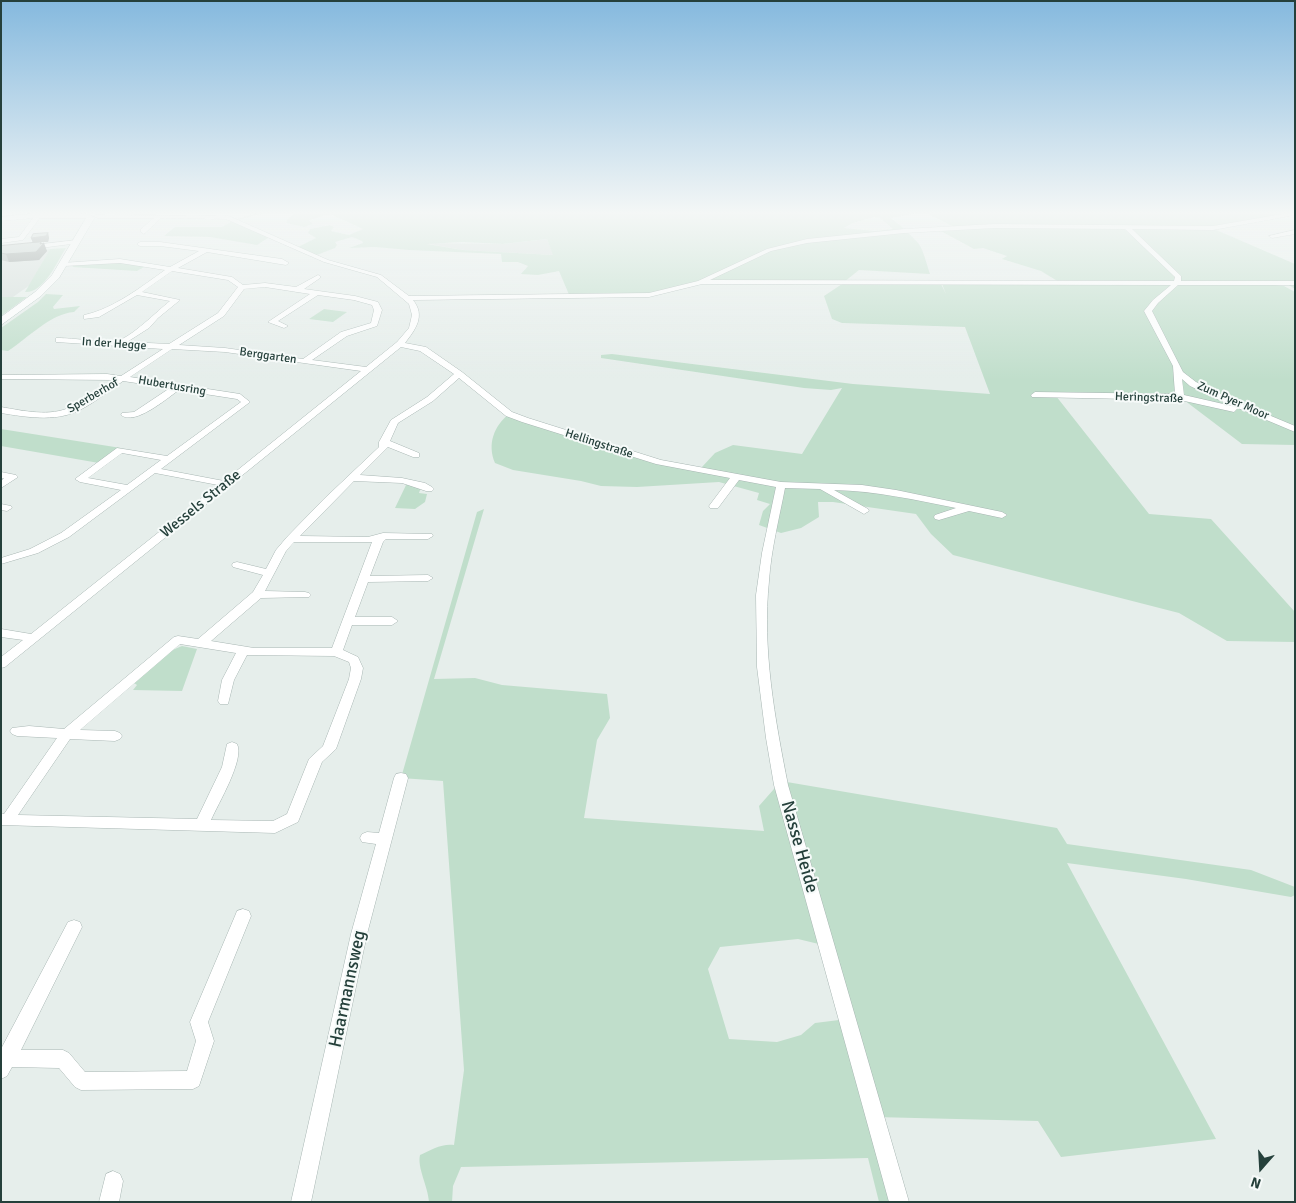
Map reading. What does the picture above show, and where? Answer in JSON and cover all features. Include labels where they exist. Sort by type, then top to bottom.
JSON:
[{"type":"street","points":[[1,322],[38,294],[61,268]]},
{"type":"street","points":[[165,268],[230,278],[242,287],[266,286],[369,300],[375,304],[378,310],[374,324],[342,334],[305,361]]},
{"type":"street","points":[[352,268],[370,273],[388,282],[407,298],[421,296],[636,296],[661,294],[700,282],[730,268]]},
{"type":"street","points":[[1171,268],[1179,277],[1177,283]]},
{"type":"street","points":[[87,317],[96,315],[136,293],[170,269]]},
{"type":"street","points":[[297,290],[318,277]]},
{"type":"street","points":[[700,282],[1295,283]]},
{"type":"street","name":"Zum Pyer Moor","points":[[1177,283],[1154,301],[1148,311],[1180,373],[1193,384],[1295,429]]},
{"type":"street","name":"Sperberhof","points":[[3,408],[39,416],[58,416],[75,409],[221,314],[224,306],[238,296],[242,287]]},
{"type":"street","points":[[118,344],[146,326],[154,316],[176,300],[136,293]]},
{"type":"street","points":[[284,326],[272,322],[316,293]]},
{"type":"street","name":"Wessels Straße","points":[[1,664],[400,344],[413,328],[416,315],[412,304],[407,298]]},
{"type":"street","name":"In der Hegge","points":[[59,340],[168,348]]},
{"type":"street","name":"Hellingstraße","points":[[400,344],[423,349],[460,374],[509,414],[638,456],[781,485],[862,488],[970,507],[1002,515]]},
{"type":"street","name":"Berggarten","points":[[168,348],[225,350],[368,370]]},
{"type":"street","name":"Zum Pyer Moor","points":[[1176,366],[1180,397]]},
{"type":"street","points":[[197,643],[258,594],[281,550],[382,448],[394,422],[430,399],[460,374]]},
{"type":"street","name":"Hubertusring","points":[[1,377],[124,378],[240,397],[246,402],[65,536],[34,551],[1,561]]},
{"type":"street","points":[[125,414],[136,415],[178,387]]},
{"type":"street","name":"Heringstraße","points":[[1035,395],[1180,397],[1262,415]]},
{"type":"street","points":[[384,442],[416,455]]},
{"type":"street","points":[[128,488],[80,478],[120,450],[168,459]]},
{"type":"street","points":[[152,470],[226,484]]},
{"type":"street","points":[[1,475],[13,477],[1,485]]},
{"type":"street","points":[[714,506],[737,476]]},
{"type":"street","points":[[351,478],[407,482],[423,485],[430,489]]},
{"type":"street","name":"Nasse Heide","points":[[781,485],[762,593],[762,653],[768,719],[781,785],[899,1202]]},
{"type":"street","name":"Hellingstraße","points":[[820,486],[864,511]]},
{"type":"street","points":[[939,517],[970,507]]},
{"type":"street","points":[[291,539],[368,540],[383,536],[428,536]]},
{"type":"street","points":[[336,652],[378,541],[383,536]]},
{"type":"street","points":[[237,565],[268,573]]},
{"type":"street","points":[[364,579],[428,578]]},
{"type":"street","points":[[258,594],[305,596]]},
{"type":"street","points":[[349,621],[392,621]]},
{"type":"street","points":[[1,633],[33,638]]},
{"type":"street","points":[[178,640],[243,651],[336,652],[354,660],[357,668],[355,678],[329,749],[316,759],[294,818],[275,827],[3,820],[66,734],[178,640]]},
{"type":"street","points":[[224,701],[228,680],[243,651]]},
{"type":"street","points":[[17,731],[55,731],[66,734],[115,736]]},
{"type":"street","points":[[201,825],[229,767],[232,747]]},
{"type":"street","name":"Haarmannsweg","points":[[301,1202],[343,1013],[375,838],[401,778]]},
{"type":"street","points":[[3,1062],[63,1059],[81,1081],[193,1080],[205,1042],[199,1022],[243,916]]},
{"type":"street","points":[[3,1062],[74,927]]},
{"type":"street","points":[[108,1202],[113,1181]]},
{"type":"shaded area","points":[[1,268],[39,268],[30,285],[13,297],[1,297]]},
{"type":"green space","points":[[39,268],[54,268],[38,288],[25,292]]},
{"type":"green space","points":[[91,268],[142,268],[137,271]]},
{"type":"green space","points":[[526,268],[928,268],[930,274],[859,270],[844,282],[700,282],[661,293],[570,297],[559,271],[538,275],[521,274]]},
{"type":"green space","points":[[1032,268],[1295,268],[1295,289],[1284,282],[1059,282],[1041,271]]},
{"type":"green space","points":[[842,284],[941,284],[946,294],[942,284],[1284,285],[1275,286],[1284,286],[1295,292],[1295,445],[1242,444],[1180,397],[1056,396],[1149,514],[1211,519],[1295,612],[1295,642],[1227,641],[1179,613],[953,555],[931,534],[916,514],[833,502],[818,502],[819,517],[801,528],[781,533],[759,525],[763,511],[770,504],[757,500],[759,493],[719,482],[637,487],[601,486],[513,470],[495,463],[492,449],[493,436],[499,424],[509,414],[638,456],[701,468],[715,453],[733,445],[802,454],[842,388],[831,390],[804,388],[601,358],[601,355],[612,354],[853,384],[990,394],[965,327],[842,323],[832,319],[824,296]]},
{"type":"green space","points":[[46,294],[63,295],[53,307],[54,309],[80,306],[74,312],[56,317],[40,327],[8,351],[1,350],[1,328],[38,302]]},
{"type":"green space","points":[[1,297],[27,297],[1,316]]},
{"type":"green space","points":[[324,309],[347,312],[333,322],[309,319]]},
{"type":"green space","points":[[1,429],[121,448],[99,463],[1,446]]},
{"type":"green space","points":[[407,483],[421,487],[419,493],[427,494],[425,502],[415,509],[395,508]]},
{"type":"green space","points":[[484,509],[434,679],[475,678],[502,685],[607,694],[610,718],[597,740],[584,818],[764,831],[759,806],[781,781],[1057,828],[1067,844],[1251,870],[1295,887],[1295,895],[1291,897],[1186,879],[1067,863],[1216,1139],[1061,1157],[1038,1121],[875,1117],[899,1202],[879,1202],[868,1158],[461,1167],[453,1186],[452,1202],[429,1202],[420,1166],[420,1155],[441,1146],[454,1145],[464,1070],[443,781],[401,778],[477,512]],"holes":[[[798,939],[827,946],[847,1019],[815,1023],[801,1035],[777,1042],[729,1039],[708,969],[720,947]]]},
{"type":"green space","points":[[182,646],[197,649],[182,691],[133,690],[137,685],[134,683],[170,651]]}]
